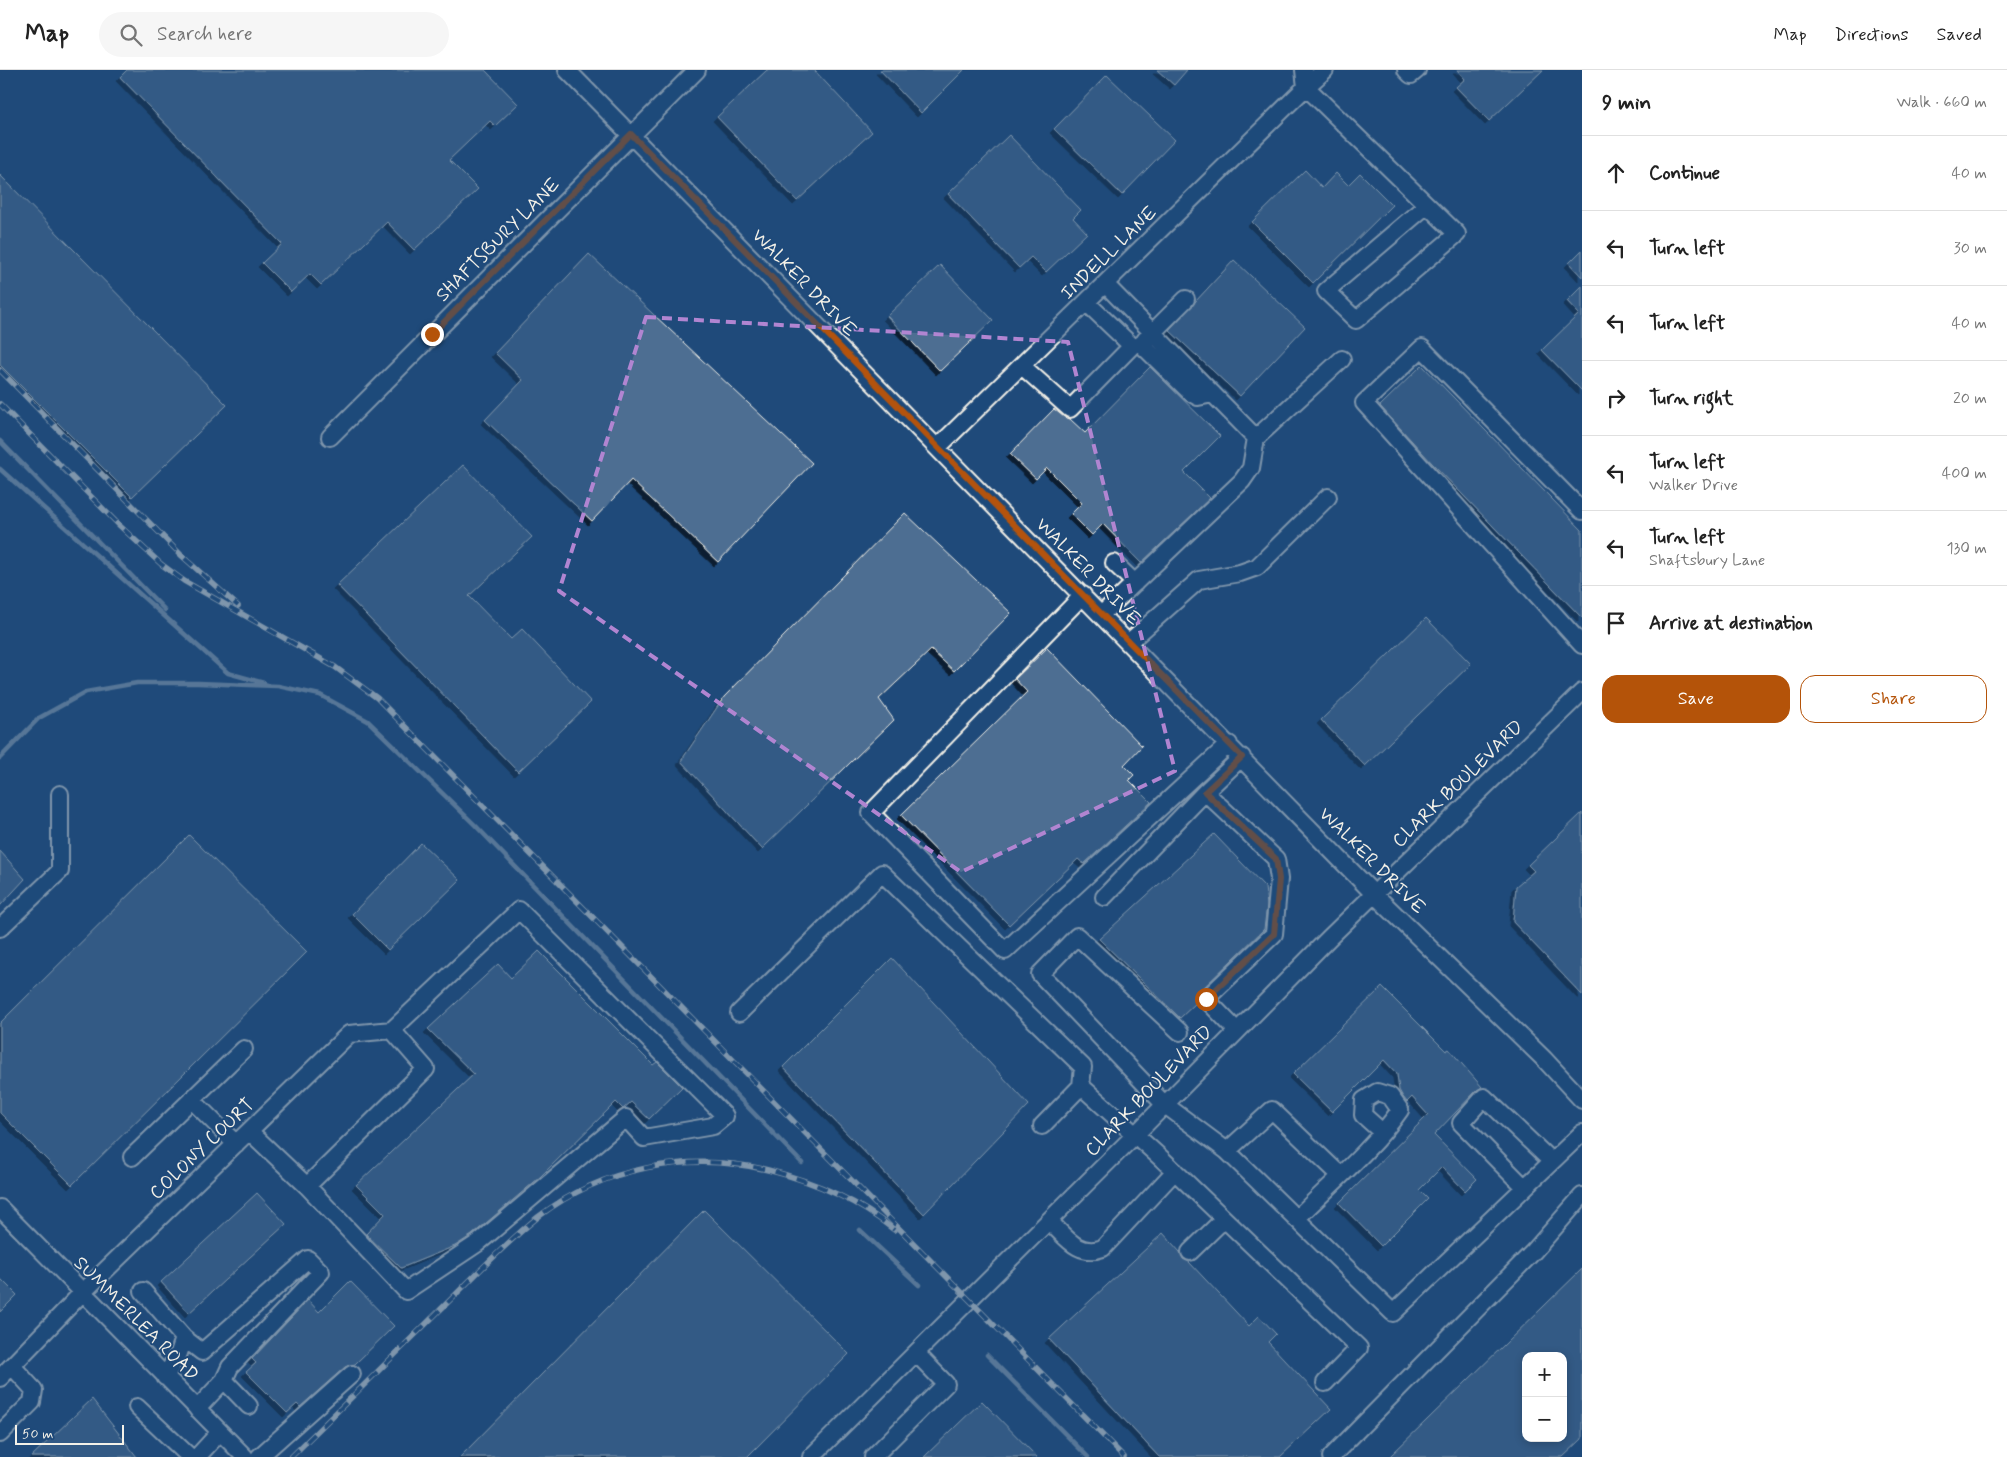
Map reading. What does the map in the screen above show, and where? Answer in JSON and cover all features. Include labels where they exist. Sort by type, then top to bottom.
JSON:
[{"type":"street","name":"WALKER DRIVE","points":[[567,70],[1102,614],[1374,894],[1544,1059],[1582,1100]]},
{"type":"street","name":"SHAFTSBURY LANE","points":[[330,437],[697,70]]},
{"type":"street","points":[[1304,70],[1306,88],[1457,234],[1356,320],[1326,291],[1427,206]]},
{"type":"street","name":"INDELL LANE","points":[[938,447],[1325,70]]},
{"type":"street","points":[[1406,70],[1411,75],[1417,70]]},
{"type":"street","points":[[1106,285],[1256,438]]},
{"type":"street","points":[[1022,366],[1070,409],[1137,345],[1153,333],[1186,299]]},
{"type":"street","points":[[1087,303],[1191,393],[1198,396],[1213,394]]},
{"type":"street","points":[[1582,511],[1422,348],[1364,403],[1582,645]]},
{"type":"street","points":[[1102,614],[1242,481],[1251,468],[1256,438],[1342,359]]},
{"type":"street","points":[[1129,642],[1199,580],[1240,573],[1257,567],[1328,497]]},
{"type":"street","points":[[1114,563],[1135,583]]},
{"type":"street","points":[[1083,595],[870,813],[991,937],[1005,951],[1229,744]]},
{"type":"street","name":"CLARK BOULEVARD","points":[[811,1457],[1374,894],[1582,692]]},
{"type":"street","points":[[1104,898],[1205,792],[1242,757]]},
{"type":"street","points":[[1205,792],[1276,859],[1279,879],[1274,934],[1206,999],[1237,1031]]},
{"type":"street","points":[[0,928],[60,871],[60,794]]},
{"type":"street","points":[[739,1013],[882,873],[1083,1067],[1081,1086],[1042,1126]]},
{"type":"street","points":[[249,1132],[307,1186],[406,1291],[478,1243],[626,1118],[644,1138],[713,1126],[725,1116],[519,910],[392,1030],[426,1069],[307,1186]]},
{"type":"street","points":[[1180,1032],[1077,936],[1040,974],[1164,1104],[1227,1151],[1392,1313],[1582,1133]]},
{"type":"street","name":"COLONY COURT","points":[[0,1378],[82,1293],[349,1034],[392,1030]]},
{"type":"street","points":[[132,1157],[244,1049]]},
{"type":"street","points":[[1081,1086],[1175,1172],[1359,1348],[1324,1383]]},
{"type":"street","points":[[1524,1187],[1461,1122],[1484,1097],[1551,1161]]},
{"type":"street","points":[[192,1100],[236,1144]]},
{"type":"street","points":[[1227,1151],[1272,1110],[1340,1175]]},
{"type":"street","points":[[1296,1219],[1382,1132]]},
{"type":"street","points":[[1049,1221],[1083,1251],[1098,1250],[1103,1248],[1175,1172]]},
{"type":"street","points":[[1331,1457],[1534,1251],[1582,1196]]},
{"type":"street","name":"SUMMERLEA ROAD","points":[[0,1208],[245,1457]]},
{"type":"street","points":[[1190,1252],[1224,1219]]},
{"type":"street","points":[[143,1291],[184,1338],[202,1352],[308,1259],[321,1272],[230,1367],[224,1380],[198,1409]]},
{"type":"street","points":[[165,1377],[179,1353],[184,1338]]},
{"type":"street","points":[[873,1457],[946,1384],[916,1353]]},
{"type":"street","points":[[0,1434],[32,1402],[34,1390],[12,1366]]},
{"type":"street","points":[[260,1457],[352,1374]]},
{"type":"street","points":[[224,1380],[250,1406]]},
{"type":"street","points":[[137,1407],[190,1457]]},
{"type":"street","points":[[197,1457],[220,1432]]},
{"type":"highlighted area","points":[[646,317],[1068,342],[1175,771],[961,872],[559,591]]},
{"type":"building","points":[[127,70],[485,70],[518,104],[495,126],[490,121],[449,160],[478,189],[414,250],[387,222],[321,285],[310,274],[291,292],[262,263],[282,244],[120,77]]},
{"type":"building","points":[[767,70],[814,70],[872,132],[797,201],[717,117]]},
{"type":"building","points":[[880,70],[964,70],[921,113]]},
{"type":"building","points":[[1157,70],[1187,70],[1174,85]]},
{"type":"building","points":[[1457,70],[1543,70],[1489,121],[1456,87],[1465,79]]},
{"type":"building","points":[[1107,75],[1175,140],[1122,195],[1054,129]]},
{"type":"building","points":[[1009,135],[1081,210],[1073,218],[1087,233],[1046,272],[1031,257],[1019,268],[948,194]]},
{"type":"building","points":[[1305,170],[1322,188],[1336,173],[1348,185],[1360,173],[1392,205],[1313,283],[1252,222]]},
{"type":"building","points":[[0,175],[227,405],[132,497],[0,365]]},
{"type":"building","points":[[1582,250],[1582,277],[1569,263]]},
{"type":"building","points":[[589,254],[812,463],[718,562],[631,480],[592,521],[485,420],[523,380],[495,353]]},
{"type":"building","points":[[1234,260],[1305,327],[1240,396],[1169,330]]},
{"type":"building","points":[[940,265],[993,320],[940,371],[887,316]]},
{"type":"building","points":[[1582,286],[1582,391],[1542,350],[1579,314],[1567,301]]},
{"type":"building","points":[[1422,365],[1582,530],[1582,618],[1432,463],[1380,406]]},
{"type":"building","points":[[1150,367],[1220,436],[1184,472],[1210,498],[1141,563],[1103,524],[1092,535],[1071,514],[1082,503],[1047,468],[1036,479],[1010,454],[1054,409],[1070,419],[1085,433]]},
{"type":"building","points":[[463,465],[532,537],[469,596],[511,639],[522,629],[591,702],[518,772],[337,585]]},
{"type":"building","points":[[905,513],[1011,613],[954,671],[931,650],[879,699],[894,720],[762,849],[681,761],[724,697]]},
{"type":"building","points":[[1426,618],[1471,664],[1365,766],[1321,720]]},
{"type":"building","points":[[1047,648],[1142,746],[1124,765],[1134,775],[1129,780],[1151,802],[1084,864],[1078,859],[1009,925],[901,815],[1027,692],[1015,679]]},
{"type":"building","points":[[1582,813],[1582,995],[1513,922],[1516,886],[1534,871],[1528,865]]},
{"type":"building","points":[[1214,834],[1265,887],[1267,905],[1264,929],[1199,992],[1197,1002],[1180,1018],[1099,939]]},
{"type":"building","points":[[189,835],[307,952],[72,1185],[0,1113],[0,1023]]},
{"type":"building","points":[[421,843],[460,880],[388,950],[352,914]]},
{"type":"building","points":[[0,851],[25,879],[0,906]]},
{"type":"building","points":[[539,951],[653,1065],[657,1062],[682,1087],[649,1119],[631,1102],[623,1109],[616,1102],[540,1177],[472,1235],[455,1246],[401,1268],[366,1234],[385,1214],[356,1185],[474,1074],[428,1029],[498,964],[511,978]]},
{"type":"building","points":[[892,958],[1029,1105],[924,1214],[783,1067]]},
{"type":"building","points":[[1382,987],[1446,1051],[1449,1049],[1482,1087],[1434,1135],[1477,1179],[1465,1191],[1442,1167],[1419,1190],[1428,1199],[1381,1246],[1339,1203],[1428,1115],[1412,1097],[1407,1102],[1403,1097],[1399,1090],[1397,1074],[1384,1060],[1332,1112],[1293,1074]]},
{"type":"building","points":[[257,1193],[286,1224],[189,1313],[161,1282]]},
{"type":"building","points":[[704,1210],[849,1354],[747,1457],[460,1457]]},
{"type":"building","points":[[1163,1233],[1180,1252],[1183,1259],[1189,1262],[1249,1326],[1259,1316],[1276,1334],[1268,1342],[1331,1409],[1280,1457],[1159,1457],[1049,1339]]},
{"type":"building","points":[[1582,1269],[1582,1439],[1563,1457],[1389,1457]]},
{"type":"building","points":[[0,1278],[17,1295],[0,1312]]},
{"type":"building","points":[[350,1281],[394,1326],[355,1364],[345,1367],[300,1407],[297,1404],[287,1413],[246,1372],[256,1363],[252,1359],[308,1300],[319,1312]]},
{"type":"building","points":[[92,1399],[137,1457],[31,1457]]},
{"type":"building","points":[[982,1401],[1037,1457],[924,1457]]},
{"type":"waterway","points":[[0,441],[165,610]]},
{"type":"waterway","points":[[0,469],[228,673],[264,683]]},
{"type":"waterway","points":[[0,758],[39,718],[86,692],[137,683],[198,683],[278,686],[320,695],[368,721],[475,825],[802,1163]]},
{"type":"waterway","points":[[860,1230],[919,1285]]},
{"type":"waterway","points":[[987,1355],[1088,1457]]},
{"type":"railway","points":[[0,370],[182,556],[238,606]]},
{"type":"railway","points":[[0,404],[120,526],[161,564],[184,581],[335,667],[377,698],[1124,1457]]},
{"type":"railway","points":[[291,1457],[486,1264],[525,1228],[563,1200],[590,1186],[619,1175],[678,1163],[708,1162],[768,1170],[834,1193],[880,1219],[894,1230]]},
{"type":"route","points":[[432,334],[631,134],[1242,757],[1205,792],[1276,859],[1279,879],[1274,934],[1206,999]]}]
